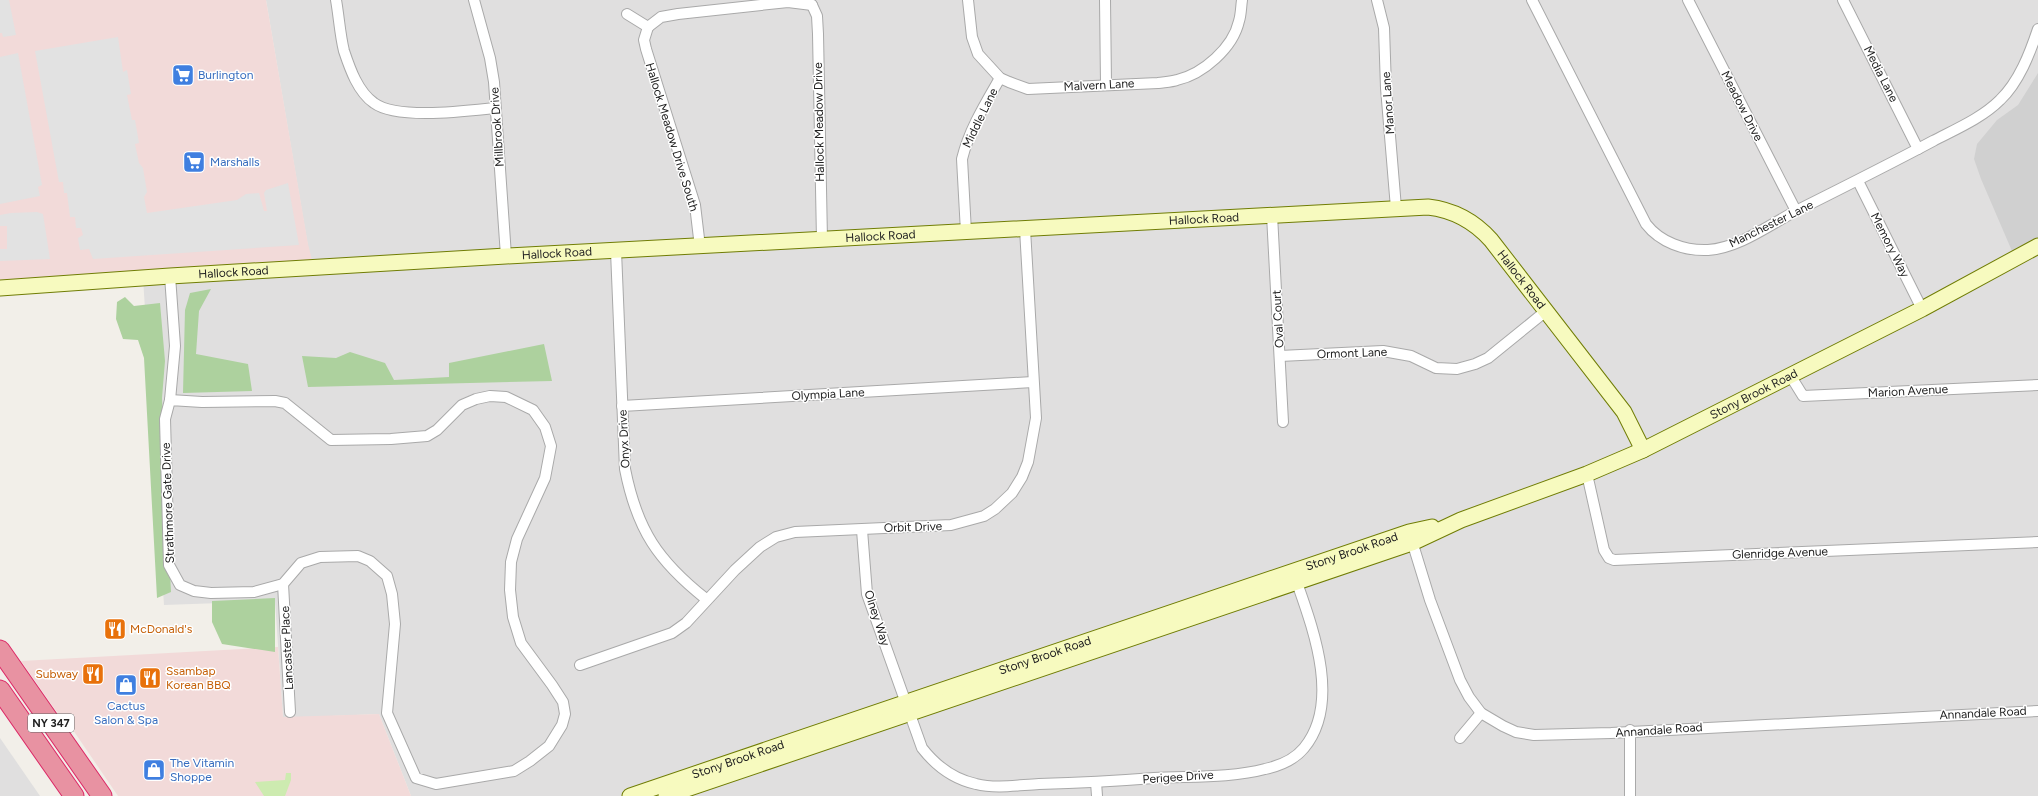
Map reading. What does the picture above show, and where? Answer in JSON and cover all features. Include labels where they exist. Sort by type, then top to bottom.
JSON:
[{"type":"highway","name":"NY 347","points":[[0,650],[102,796]]},
{"type":"highway","name":"NY 347","points":[[0,690],[74,796]]},
{"type":"highway","points":[[0,702],[19,717]]},
{"type":"street","points":[[336,0],[344,50],[352,74],[374,103],[387,110],[413,113],[495,108]]},
{"type":"street","name":"Millbrook Drive","points":[[474,0],[490,58],[494,82],[506,256]]},
{"type":"street","name":"Malvern Lane","points":[[968,0],[969,25],[978,54],[1000,78],[1028,89],[1177,80],[1204,67],[1226,47],[1239,22],[1242,0]]},
{"type":"street","points":[[1105,0],[1106,84]]},
{"type":"street","name":"Manor Lane","points":[[1377,0],[1384,28],[1386,88],[1396,208]]},
{"type":"street","name":"Manchester Lane","points":[[1532,0],[1646,224],[1655,235],[1679,246],[1693,249],[1715,249],[1736,243],[1973,120],[2001,100],[2027,60],[2038,29]]},
{"type":"street","name":"Meadow Drive","points":[[1688,0],[1796,211]]},
{"type":"street","name":"Media Lane","points":[[1843,0],[1918,149]]},
{"type":"street","points":[[627,14],[648,27],[661,17],[678,14],[788,2],[814,2]]},
{"type":"street","name":"Hallock Meadow Drive","points":[[814,2],[817,16],[818,34],[822,240]]},
{"type":"street","name":"Hallock Meadow Drive South","points":[[648,27],[644,40],[646,49],[695,205],[700,247]]},
{"type":"street","name":"Middle Lane","points":[[966,232],[962,159],[964,148],[978,117],[1000,78]]},
{"type":"street","name":"Memory Way","points":[[1858,181],[1922,309]]},
{"type":"street","name":"Hallock Road","points":[[0,288],[170,276],[506,256],[700,247],[1396,208],[1436,208],[1459,215],[1472,223],[1491,240],[1624,412],[1643,450]]},
{"type":"street","name":"Oval Court","points":[[1272,215],[1283,422]]},
{"type":"street","name":"Orbit Drive","points":[[580,664],[672,633],[686,623],[706,599],[748,558],[776,537],[795,532],[951,525],[984,516],[995,510],[1012,493],[1022,477],[1028,462],[1036,418],[1025,229]]},
{"type":"street","name":"Stony Brook Road","points":[[630,796],[732,768],[1411,538],[1587,474],[1643,450],[1922,309],[2038,246]]},
{"type":"street","name":"Onyx Drive","points":[[616,251],[625,469],[637,515],[654,548],[666,564],[706,599]]},
{"type":"street","name":"Strathmore Gate Drive","points":[[170,276],[175,346],[170,400],[165,418],[166,504],[169,565],[180,585],[194,591],[211,593],[254,592],[283,584]]},
{"type":"street","name":"Ormont Lane","points":[[1280,356],[1383,351],[1411,356],[1436,368],[1457,369],[1475,364],[1488,358],[1546,311]]},
{"type":"street","name":"Marion Avenue","points":[[1790,375],[1803,396],[2038,385]]},
{"type":"street","name":"Olympia Lane","points":[[622,406],[1033,382]]},
{"type":"street","points":[[170,400],[202,402],[274,401],[284,403],[332,440],[427,436],[437,430],[462,405],[476,399],[490,396],[506,397],[533,410],[545,427],[551,446],[550,459],[545,478],[517,539],[512,562],[510,590],[513,617],[521,643],[563,702],[565,714],[562,725],[549,746],[530,762],[514,771],[436,784],[416,778],[387,713],[395,624],[392,594],[387,576],[370,561],[358,556],[320,557],[301,563],[283,584]]},
{"type":"street","name":"Glenridge Avenue","points":[[1587,474],[1604,550],[1609,558],[1614,560],[2038,542]]},
{"type":"street","name":"Olney Way","points":[[862,530],[867,594],[906,709]]},
{"type":"street","name":"Annandale Road","points":[[1411,538],[1430,600],[1460,680],[1469,697],[1482,713],[1516,732],[1534,734],[1611,733],[1630,730],[2038,711]]},
{"type":"street","name":"Perigee Drive","points":[[906,709],[922,748],[926,754],[944,770],[961,779],[976,784],[1000,786],[1096,782],[1250,772],[1283,763],[1304,748],[1317,724],[1320,712],[1321,689],[1318,647],[1295,577]]},
{"type":"street","name":"Lancaster Place","points":[[283,584],[290,712]]},
{"type":"street","points":[[1460,738],[1482,713]]},
{"type":"street","points":[[1630,730],[1630,796]]},
{"type":"street","name":"Stony Brook Road","points":[[666,796],[732,768]]},
{"type":"street","points":[[1096,782],[1097,796]]},
{"type":"shaded area","points":[[0,0],[266,0],[308,244],[314,268],[0,288]]},
{"type":"shaded area","points":[[0,0],[9,0],[16,35],[3,37],[2,33],[0,33]]},
{"type":"shaded area","points":[[266,0],[2038,0],[2038,796],[411,796],[379,714],[283,718],[275,601],[164,605],[143,278],[311,264]]},
{"type":"shaded area","points":[[118,37],[123,72],[127,70],[131,94],[127,95],[132,120],[135,120],[139,143],[135,144],[139,163],[143,168],[147,192],[144,197],[147,213],[237,200],[246,194],[259,193],[264,211],[267,211],[264,193],[266,190],[288,183],[299,245],[93,259],[89,249],[80,250],[78,238],[83,235],[81,228],[76,228],[75,217],[70,217],[67,193],[64,193],[63,182],[59,182],[35,51]]},
{"type":"shaded area","points":[[18,53],[42,185],[38,187],[40,196],[0,204],[0,57]]},
{"type":"shaded area","points":[[2038,73],[2038,247],[2015,258],[1974,159],[1977,144],[1997,120],[2018,105]]},
{"type":"shaded area","points":[[37,212],[43,214],[50,259],[0,261],[0,249],[7,249],[7,226],[0,226],[0,215]]},
{"type":"shaded area","points":[[278,647],[283,717],[379,714],[411,796],[118,796],[73,730],[68,728],[21,661]]},
{"type":"shaded area","points":[[0,738],[40,796],[0,796]]},
{"type":"green space","points":[[211,289],[199,311],[196,354],[248,364],[252,391],[183,393],[185,310],[190,293]]},
{"type":"green space","points":[[125,297],[134,306],[160,303],[165,361],[162,398],[171,592],[157,598],[144,358],[138,340],[123,339],[116,319],[117,302]]},
{"type":"green space","points":[[544,344],[552,381],[308,387],[302,356],[336,358],[350,352],[385,363],[394,380],[449,377],[449,363]]},
{"type":"green space","points":[[275,598],[275,652],[222,644],[212,622],[212,601]]},
{"type":"green space","points":[[286,773],[291,773],[291,780],[285,796],[264,796],[255,782],[285,780]]},
{"type":"place","name":"Burlington","points":[[183,75]]},
{"type":"place","name":"Marshalls","points":[[194,162]]},
{"type":"place","name":"McDonald's","points":[[115,629]]},
{"type":"place","name":"Subway","points":[[93,674]]},
{"type":"place","name":"Ssambap Korean BBQ","points":[[150,678]]},
{"type":"place","name":"Cactus Salon & Spa","points":[[126,685]]},
{"type":"place","name":"The Vitamin Shoppe","points":[[154,770]]}]
